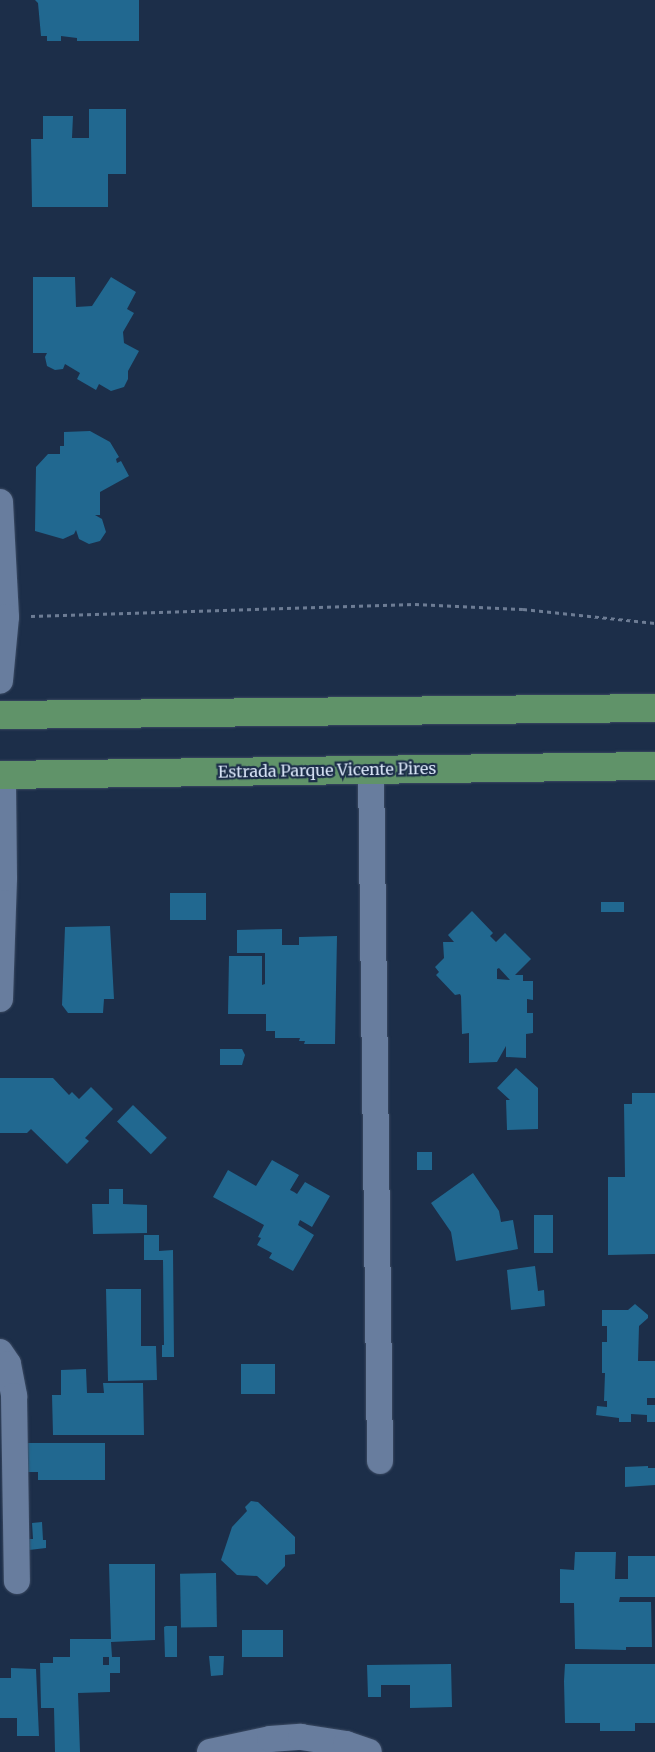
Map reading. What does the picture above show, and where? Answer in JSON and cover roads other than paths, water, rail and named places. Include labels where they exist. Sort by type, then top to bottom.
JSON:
[{"type":"main road","points":[[0,715],[655,708]]},
{"type":"main road","name":"Estrada Parque Vicente Pires","points":[[2,775],[655,766]]},
{"type":"street","points":[[0,502],[6,617],[0,682]]},
{"type":"street","points":[[372,769],[380,1461]]},
{"type":"street","points":[[0,999],[2,775]]},
{"type":"street","points":[[0,1352],[8,1364],[14,1396],[17,1581]]},
{"type":"street","points":[[210,1752],[270,1739],[302,1737],[346,1744],[369,1752]]}]
